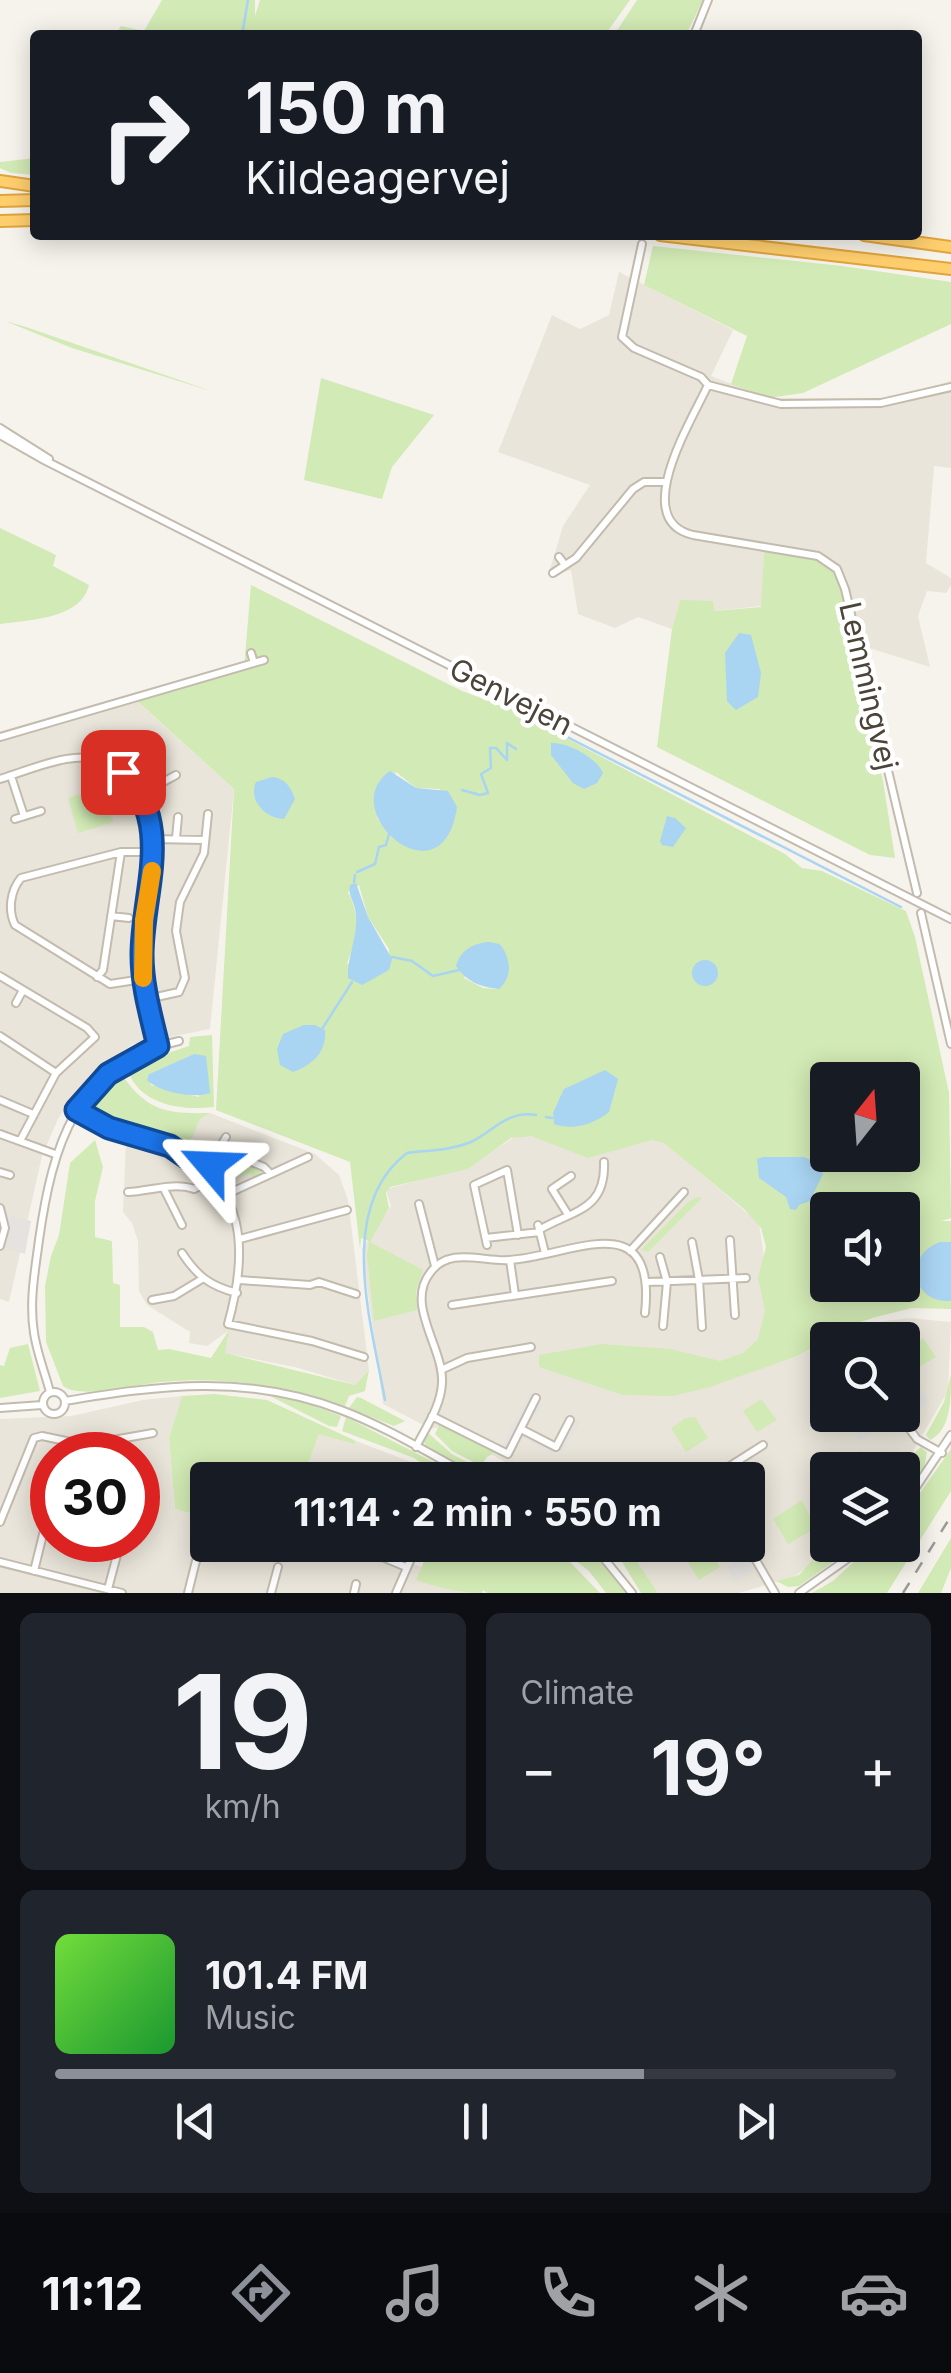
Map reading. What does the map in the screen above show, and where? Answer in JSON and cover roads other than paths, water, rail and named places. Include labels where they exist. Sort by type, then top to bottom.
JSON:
[{"type":"highway","points":[[0,181],[30,185]]},
{"type":"highway","points":[[0,201],[30,200]]},
{"type":"highway","points":[[0,221],[30,220]]},
{"type":"highway","points":[[703,240],[951,269]]},
{"type":"highway","points":[[900,240],[951,247]]},
{"type":"street","points":[[696,30],[708,0]]},
{"type":"street","points":[[642,244],[622,337],[634,348],[701,377],[708,385],[781,404],[881,403],[951,387]]},
{"type":"street","points":[[553,573],[576,558],[633,489],[644,482],[665,482],[708,385]]},
{"type":"street","name":"Genvejen","points":[[0,432],[71,474],[951,920]]},
{"type":"street","name":"Lemmingvej","points":[[665,482],[668,516],[683,533],[818,556],[834,564],[840,573],[916,894]]},
{"type":"street","points":[[559,557],[565,566]]},
{"type":"street","points":[[251,653],[254,663]]},
{"type":"street","points":[[0,737],[264,660]]},
{"type":"street","points":[[110,763],[121,737]]},
{"type":"street","points":[[0,779],[65,759],[97,759],[110,763],[141,794],[153,852],[142,952],[143,979],[158,1046]]},
{"type":"street","points":[[141,794],[176,774]]},
{"type":"street","points":[[11,776],[20,818],[42,811]]},
{"type":"street","points":[[147,999],[180,992],[185,978],[176,931],[180,902],[204,853],[208,814]]},
{"type":"street","points":[[176,838],[178,816]]},
{"type":"street","points":[[152,840],[205,840]]},
{"type":"street","points":[[143,979],[110,984],[15,926],[10,916],[21,878],[121,852],[153,852]]},
{"type":"street","points":[[97,977],[103,970],[121,852]]},
{"type":"street","points":[[921,913],[951,1044]]},
{"type":"street","points":[[111,916],[129,918]]},
{"type":"street","points":[[0,976],[87,1028],[95,1037],[56,1073],[20,1141]]},
{"type":"street","points":[[16,1002],[24,990]]},
{"type":"street","points":[[0,1036],[56,1073]]},
{"type":"street","points":[[50,1392],[34,1336],[32,1294],[55,1154],[76,1110],[108,1074],[158,1046],[179,1041]]},
{"type":"street","points":[[0,1100],[33,1114]]},
{"type":"street","points":[[76,1110],[109,1128],[170,1146],[205,1170],[225,1195],[240,1239],[240,1280],[228,1324],[312,1341],[364,1357]]},
{"type":"street","points":[[0,1134],[55,1154]]},
{"type":"street","points":[[205,1170],[226,1137]]},
{"type":"street","points":[[220,1149],[270,1173]]},
{"type":"street","points":[[225,1195],[308,1157]]},
{"type":"street","points":[[518,1235],[507,1170],[474,1186],[486,1242],[518,1235],[539,1229],[579,1212],[598,1197],[604,1162]]},
{"type":"street","points":[[0,1172],[10,1175]]},
{"type":"street","points":[[567,1214],[552,1188],[571,1176]]},
{"type":"street","points":[[128,1192],[179,1184],[194,1189],[213,1179]]},
{"type":"street","points":[[164,1189],[182,1226]]},
{"type":"street","points":[[630,1251],[684,1192]]},
{"type":"street","points":[[419,1204],[436,1266]]},
{"type":"street","points":[[0,1208],[4,1221],[0,1246]]},
{"type":"street","points":[[240,1239],[347,1210]]},
{"type":"street","points":[[539,1229],[545,1253]]},
{"type":"street","points":[[730,1240],[735,1315]]},
{"type":"street","points":[[416,1447],[442,1388],[422,1293],[424,1281],[436,1266],[459,1256],[510,1260],[604,1242],[630,1251],[643,1266],[648,1282],[645,1313]]},
{"type":"street","points":[[692,1242],[702,1327]]},
{"type":"street","points":[[182,1253],[202,1279],[236,1293]]},
{"type":"street","points":[[660,1257],[667,1282],[663,1326]]},
{"type":"street","points":[[510,1260],[515,1295]]},
{"type":"street","points":[[648,1282],[746,1278]]},
{"type":"street","points":[[152,1300],[174,1296],[202,1279]]},
{"type":"street","points":[[240,1280],[310,1285],[318,1282],[356,1294]]},
{"type":"street","points":[[452,1306],[612,1281]]},
{"type":"street","points":[[441,1370],[467,1358],[530,1346]]},
{"type":"street","points":[[65,1401],[173,1385],[265,1390],[341,1410],[445,1462]]},
{"type":"street","points":[[42,1405],[50,1392],[59,1393],[65,1401]]},
{"type":"street","points":[[432,1416],[508,1454],[536,1398]]},
{"type":"street","points":[[42,1405],[48,1413],[56,1415],[65,1401]]},
{"type":"street","points":[[0,1408],[42,1405]]},
{"type":"street","points":[[520,1429],[556,1448],[570,1420]]},
{"type":"street","points":[[910,1432],[942,1453]]},
{"type":"street","points":[[920,1483],[951,1434]]},
{"type":"street","points":[[736,1462],[763,1445]]},
{"type":"street","points":[[0,1522],[30,1448]]},
{"type":"street","points":[[0,1562],[122,1593]]},
{"type":"street","points":[[34,1571],[36,1562]]},
{"type":"street","points":[[108,1590],[115,1562]]},
{"type":"street","points":[[188,1593],[196,1562]]},
{"type":"street","points":[[394,1562],[406,1566]]},
{"type":"street","points":[[396,1593],[408,1562]]},
{"type":"street","points":[[606,1562],[632,1593]]},
{"type":"street","points":[[757,1562],[775,1593]]},
{"type":"street","points":[[800,1593],[843,1562]]},
{"type":"street","points":[[271,1593],[278,1567]]},
{"type":"water","points":[[739,633],[751,635],[761,673],[758,697],[736,710],[727,701],[725,653]]},
{"type":"water","points":[[551,743],[573,748],[595,762],[603,773],[597,783],[584,789],[573,783],[551,755]]},
{"type":"water","points":[[390,771],[416,788],[448,791],[457,807],[448,836],[433,849],[415,850],[397,841],[382,826],[374,807],[376,788]]},
{"type":"water","points":[[272,777],[287,784],[295,799],[284,819],[265,812],[254,795],[256,782]]},
{"type":"water","points":[[667,816],[686,828],[673,847],[660,841]]},
{"type":"water","points":[[356,883],[368,917],[392,959],[389,970],[362,985],[348,978],[356,918],[350,885]]},
{"type":"water","points":[[489,942],[500,944],[508,962],[507,979],[499,989],[474,983],[456,966],[468,949]]},
{"type":"water","points":[[705,960],[715,963],[715,983],[705,986],[695,983],[692,973],[695,963]]},
{"type":"water","points":[[304,1025],[325,1030],[324,1045],[312,1061],[293,1072],[280,1065],[277,1049],[283,1034]]},
{"type":"water","points":[[194,1054],[206,1056],[210,1093],[177,1093],[147,1080],[149,1074]]},
{"type":"water","points":[[605,1070],[618,1079],[609,1112],[583,1125],[554,1124],[553,1113],[564,1089]]},
{"type":"water","points":[[804,1157],[810,1160],[810,1172],[823,1174],[814,1192],[810,1192],[810,1201],[796,1210],[790,1209],[786,1197],[759,1178],[757,1159]]},
{"type":"water","points":[[951,1242],[951,1301],[938,1300],[920,1287],[920,1257],[928,1248]]},
{"type":"waterway","points":[[243,30],[248,0]]},
{"type":"waterway","points":[[522,714],[901,907]]},
{"type":"waterway","points":[[462,790],[488,793],[481,774],[491,768],[490,748],[496,748],[507,760],[507,743],[516,749]]},
{"type":"waterway","points":[[357,872],[375,864],[379,847],[386,845],[389,834]]},
{"type":"waterway","points":[[354,882],[355,875]]},
{"type":"waterway","points":[[392,957],[412,961],[433,976],[459,970]]},
{"type":"waterway","points":[[322,1029],[352,982]]},
{"type":"waterway","points":[[385,1400],[364,1269],[371,1204],[385,1176],[407,1153],[463,1145],[509,1118],[536,1115]]},
{"type":"waterway","points":[[546,1117],[552,1118]]},
{"type":"railway","points":[[903,1593],[951,1516]]}]
